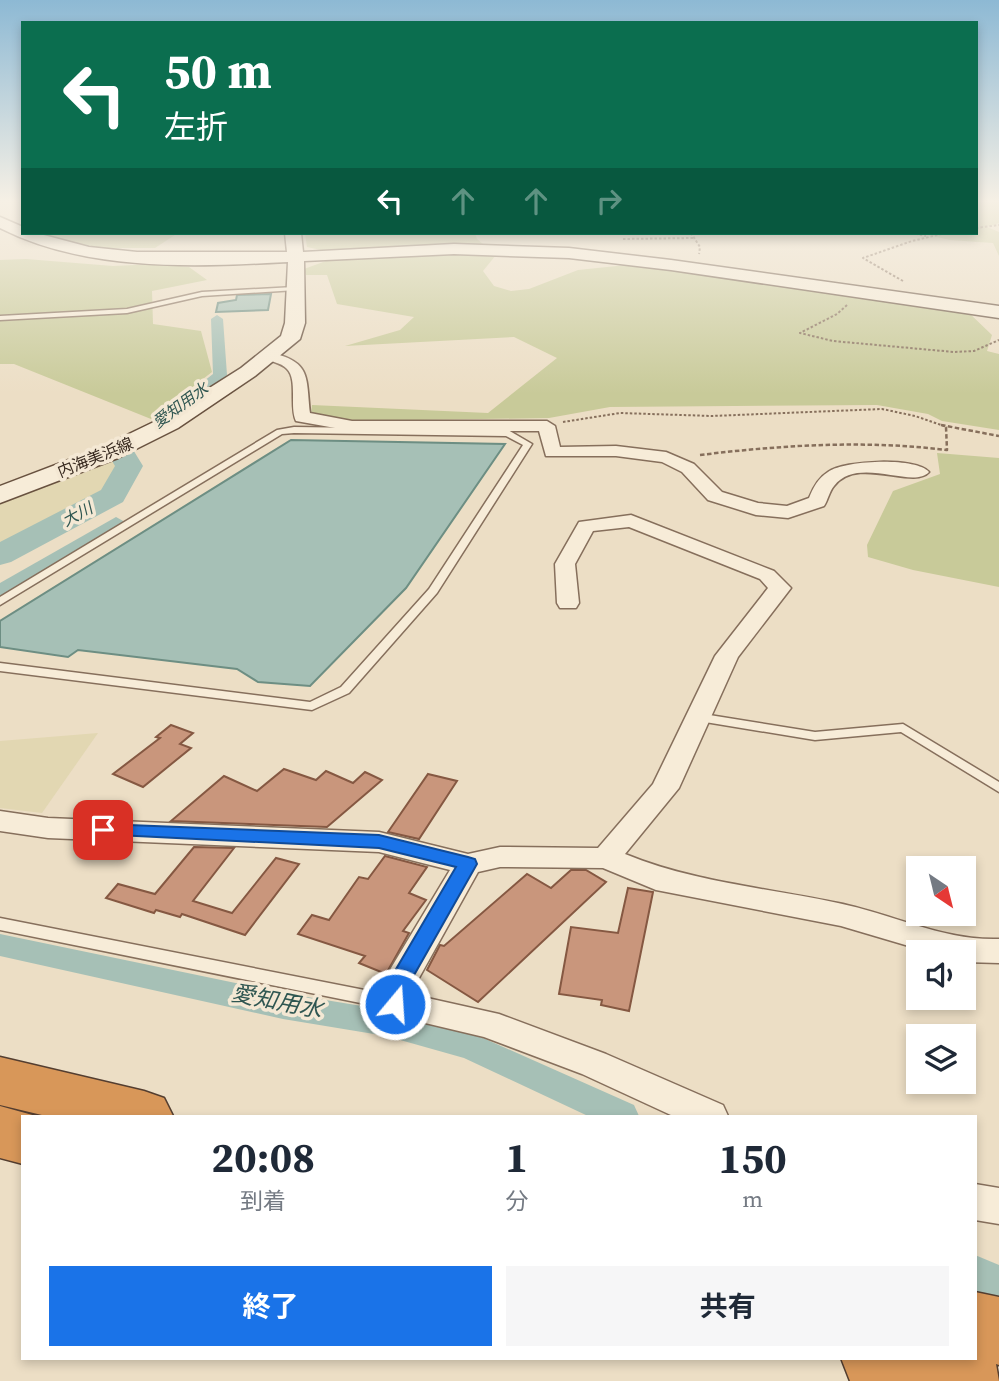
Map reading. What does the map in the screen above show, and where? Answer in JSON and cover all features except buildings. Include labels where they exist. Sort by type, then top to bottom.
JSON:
[{"type":"highway","points":[[0,1081],[140,1115]]},
{"type":"highway","points":[[0,1132],[21,1138]]},
{"type":"highway","points":[[977,1326],[999,1331]]},
{"type":"highway","points":[[883,1360],[968,1381]]},
{"type":"main road","name":"内海美浜線","points":[[0,495],[144,437],[170,423],[269,356],[290,339],[295,323],[296,264]]},
{"type":"main road","points":[[668,264],[999,312]]},
{"type":"street","points":[[269,356],[290,363],[298,371],[298,424],[547,426],[552,452],[615,451],[666,457],[688,468],[715,496],[756,509],[788,512],[817,502],[827,482],[843,470],[873,468],[920,472]]},
{"type":"street","points":[[568,603],[565,564],[586,526],[631,522],[767,575],[780,588],[727,656],[665,788],[606,858]]},
{"type":"street","points":[[0,821],[48,828],[379,842],[468,864],[500,857],[606,858],[656,879],[841,915],[971,952],[999,951]]},
{"type":"street","points":[[468,864],[403,976],[395,1004],[487,1024],[594,1064],[708,1115]]},
{"type":"street","points":[[977,1202],[999,1206]]},
{"type":"lane","points":[[0,317],[127,311],[202,294],[294,289]]},
{"type":"lane","points":[[0,602],[280,432],[298,424],[508,433],[528,444],[433,591],[345,690],[312,706],[0,667]]},
{"type":"lane","points":[[697,717],[815,736],[903,728],[999,788]]},
{"type":"lane","points":[[0,924],[395,1004]]},
{"type":"path","points":[[874,264],[907,283]]},
{"type":"path","points":[[862,292],[837,314],[800,333],[834,341],[954,352],[974,351],[999,340]]},
{"type":"path","points":[[547,426],[620,414],[712,416],[881,409],[915,416],[946,427],[999,436]]},
{"type":"path","points":[[666,457],[688,457],[765,446],[904,443],[947,450],[946,427]]},
{"type":"shaded area","points":[[271,294],[268,310],[216,312],[218,303],[236,300],[237,295]]},
{"type":"shaded area","points":[[291,440],[505,444],[406,588],[310,686],[258,682],[237,669],[78,650],[68,657],[0,647],[0,621]]},
{"type":"shaded area","points":[[113,458],[119,468],[101,494],[0,548],[0,503]]},
{"type":"shaded area","points":[[98,733],[42,813],[0,808],[0,741]]},
{"type":"green space","points":[[0,264],[162,264],[189,267],[207,280],[152,291],[153,324],[201,331],[212,372],[151,419],[14,364],[0,364]]},
{"type":"green space","points":[[317,264],[488,264],[483,271],[494,286],[511,291],[529,289],[578,270],[639,264],[967,311],[992,335],[987,351],[999,354],[999,430],[942,421],[928,414],[877,405],[610,407],[549,418],[360,421],[311,415],[312,405],[488,413],[557,358],[514,337],[345,346],[400,330],[414,317],[337,304],[327,275],[306,275],[304,269]]},
{"type":"green space","points":[[937,453],[999,458],[999,587],[913,570],[868,557],[867,545],[893,491],[940,474]]},
{"type":"waterway","name":"愛知用水","points":[[161,422],[220,375],[217,319]]},
{"type":"waterway","name":"大川","points":[[0,555],[112,496],[129,466],[122,454]]},
{"type":"waterway","name":"愛知用水","points":[[0,592],[116,522]]},
{"type":"waterway","name":"愛知用水","points":[[0,945],[283,1006],[386,1023],[472,1047],[620,1115]]},
{"type":"waterway","name":"愛知用水","points":[[977,1275],[999,1284]]},
{"type":"route","points":[[103,830],[379,842],[468,864],[403,976],[395,1004]]}]
